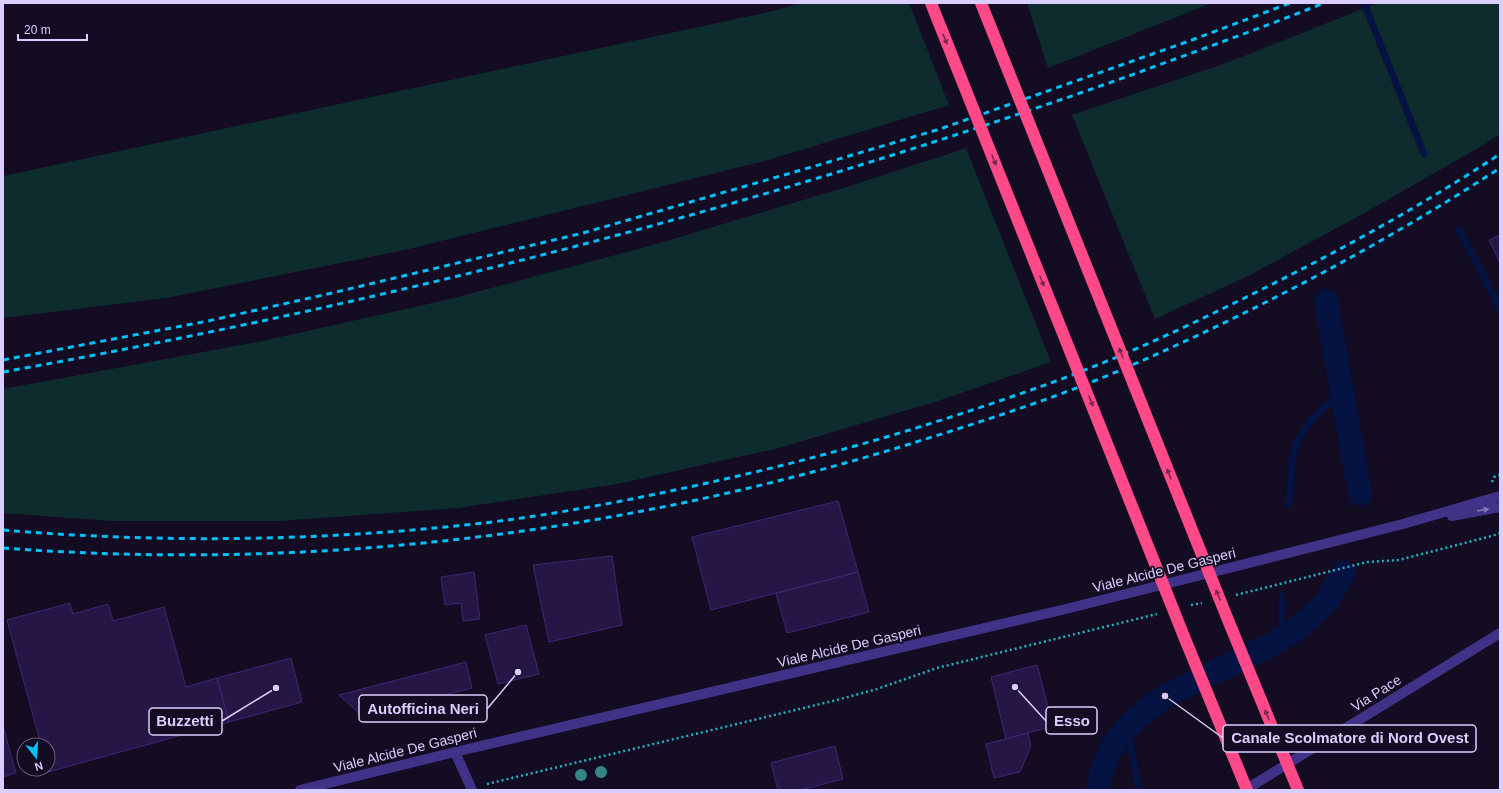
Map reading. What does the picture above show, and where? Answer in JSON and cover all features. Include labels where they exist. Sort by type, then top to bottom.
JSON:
[{"type":"highway","points":[[931,3],[1246,790]]},
{"type":"highway","points":[[981,3],[1228,620],[1298,790]]},
{"type":"street","name":"Viale Alcide De Gasperi","points":[[300,790],[455,752],[1051,613],[1403,524],[1500,496]]},
{"type":"street","name":"Viale Alcide De Gasperi","points":[[1403,524],[1500,507]]},
{"type":"street","name":"Via Pace","points":[[1246,790],[1500,633]]},
{"type":"street","points":[[455,752],[472,789]]},
{"type":"path","points":[[1492,482],[1494,477],[1500,474]]},
{"type":"path","points":[[1236,594],[1367,562],[1399,560],[1500,533]]},
{"type":"path","points":[[1190,606],[1205,602]]},
{"type":"path","points":[[472,789],[837,700],[877,689],[937,668],[1159,613]]},
{"type":"green space","points":[[800,3],[909,3],[949,105],[768,160],[405,250],[166,298],[3,318],[3,176],[773,11]]},
{"type":"green space","points":[[1027,3],[1212,3],[1048,68]]},
{"type":"green space","points":[[1377,3],[1500,3],[1500,134],[1368,211],[1250,275],[1155,319],[1072,115],[1229,62]]},
{"type":"green space","points":[[966,148],[1051,362],[938,401],[779,448],[617,484],[458,508],[280,521],[111,521],[3,513],[3,389],[263,341],[450,299],[653,245],[850,186]]},
{"type":"building","points":[[1500,235],[1500,263],[1489,240]]},
{"type":"building","points":[[838,501],[858,572],[711,610],[692,537]]},
{"type":"building","points":[[612,556],[622,625],[549,642],[533,565]]},
{"type":"building","points":[[474,572],[480,619],[463,621],[461,603],[445,605],[441,577]]},
{"type":"building","points":[[858,572],[869,612],[787,633],[776,593]]},
{"type":"building","points":[[70,603],[73,614],[108,604],[113,621],[164,607],[186,687],[217,678],[229,722],[56,770],[56,737],[39,737],[7,620]]},
{"type":"building","points":[[526,625],[539,674],[498,684],[485,635]]},
{"type":"building","points":[[291,658],[302,702],[229,722],[217,678]]},
{"type":"building","points":[[466,662],[472,688],[362,716],[339,695]]},
{"type":"building","points":[[1037,665],[1053,726],[1006,739],[991,677]]},
{"type":"building","points":[[3,726],[16,773],[3,777]]},
{"type":"building","points":[[1028,733],[1031,746],[1020,772],[994,778],[986,744]]},
{"type":"building","points":[[835,746],[843,779],[801,790],[778,790],[771,763]]},
{"type":"waterway","points":[[1364,3],[1424,154]]},
{"type":"waterway","points":[[1459,230],[1500,308]]},
{"type":"waterway","points":[[1326,301],[1360,494]]},
{"type":"waterway","points":[[1289,505],[1292,460],[1296,442],[1313,418],[1342,390]]},
{"type":"waterway","points":[[1098,790],[1102,769],[1113,745],[1134,720],[1165,696],[1275,643],[1299,627],[1326,603],[1344,573]]},
{"type":"waterway","points":[[1282,595],[1282,638]]},
{"type":"waterway","points":[[1127,727],[1139,790]]},
{"type":"railway","points":[[3,360],[208,321],[583,233],[940,129],[1192,40],[1290,3]]},
{"type":"railway","points":[[3,372],[147,345],[291,315],[434,282],[576,246],[718,207],[858,166],[998,121],[1137,73],[1324,3]]},
{"type":"railway","points":[[3,530],[189,539],[376,533],[438,528],[556,513],[613,503],[763,470],[878,440],[991,404],[1078,373],[1152,342],[1260,291],[1365,236],[1500,154]]},
{"type":"railway","points":[[3,548],[117,554],[231,554],[344,550],[456,540],[568,524],[680,504],[790,478],[900,447],[979,422],[1058,395],[1160,353],[1309,280],[1406,226],[1500,168]]},
{"type":"place","name":"Autofficina Neri","points":[[518,672]]},
{"type":"place","name":"Esso","points":[[1015,687]]},
{"type":"place","name":"Buzzetti","points":[[276,688]]},
{"type":"place","name":"Canale Scolmatore di Nord Ovest","points":[[1165,696]]}]
